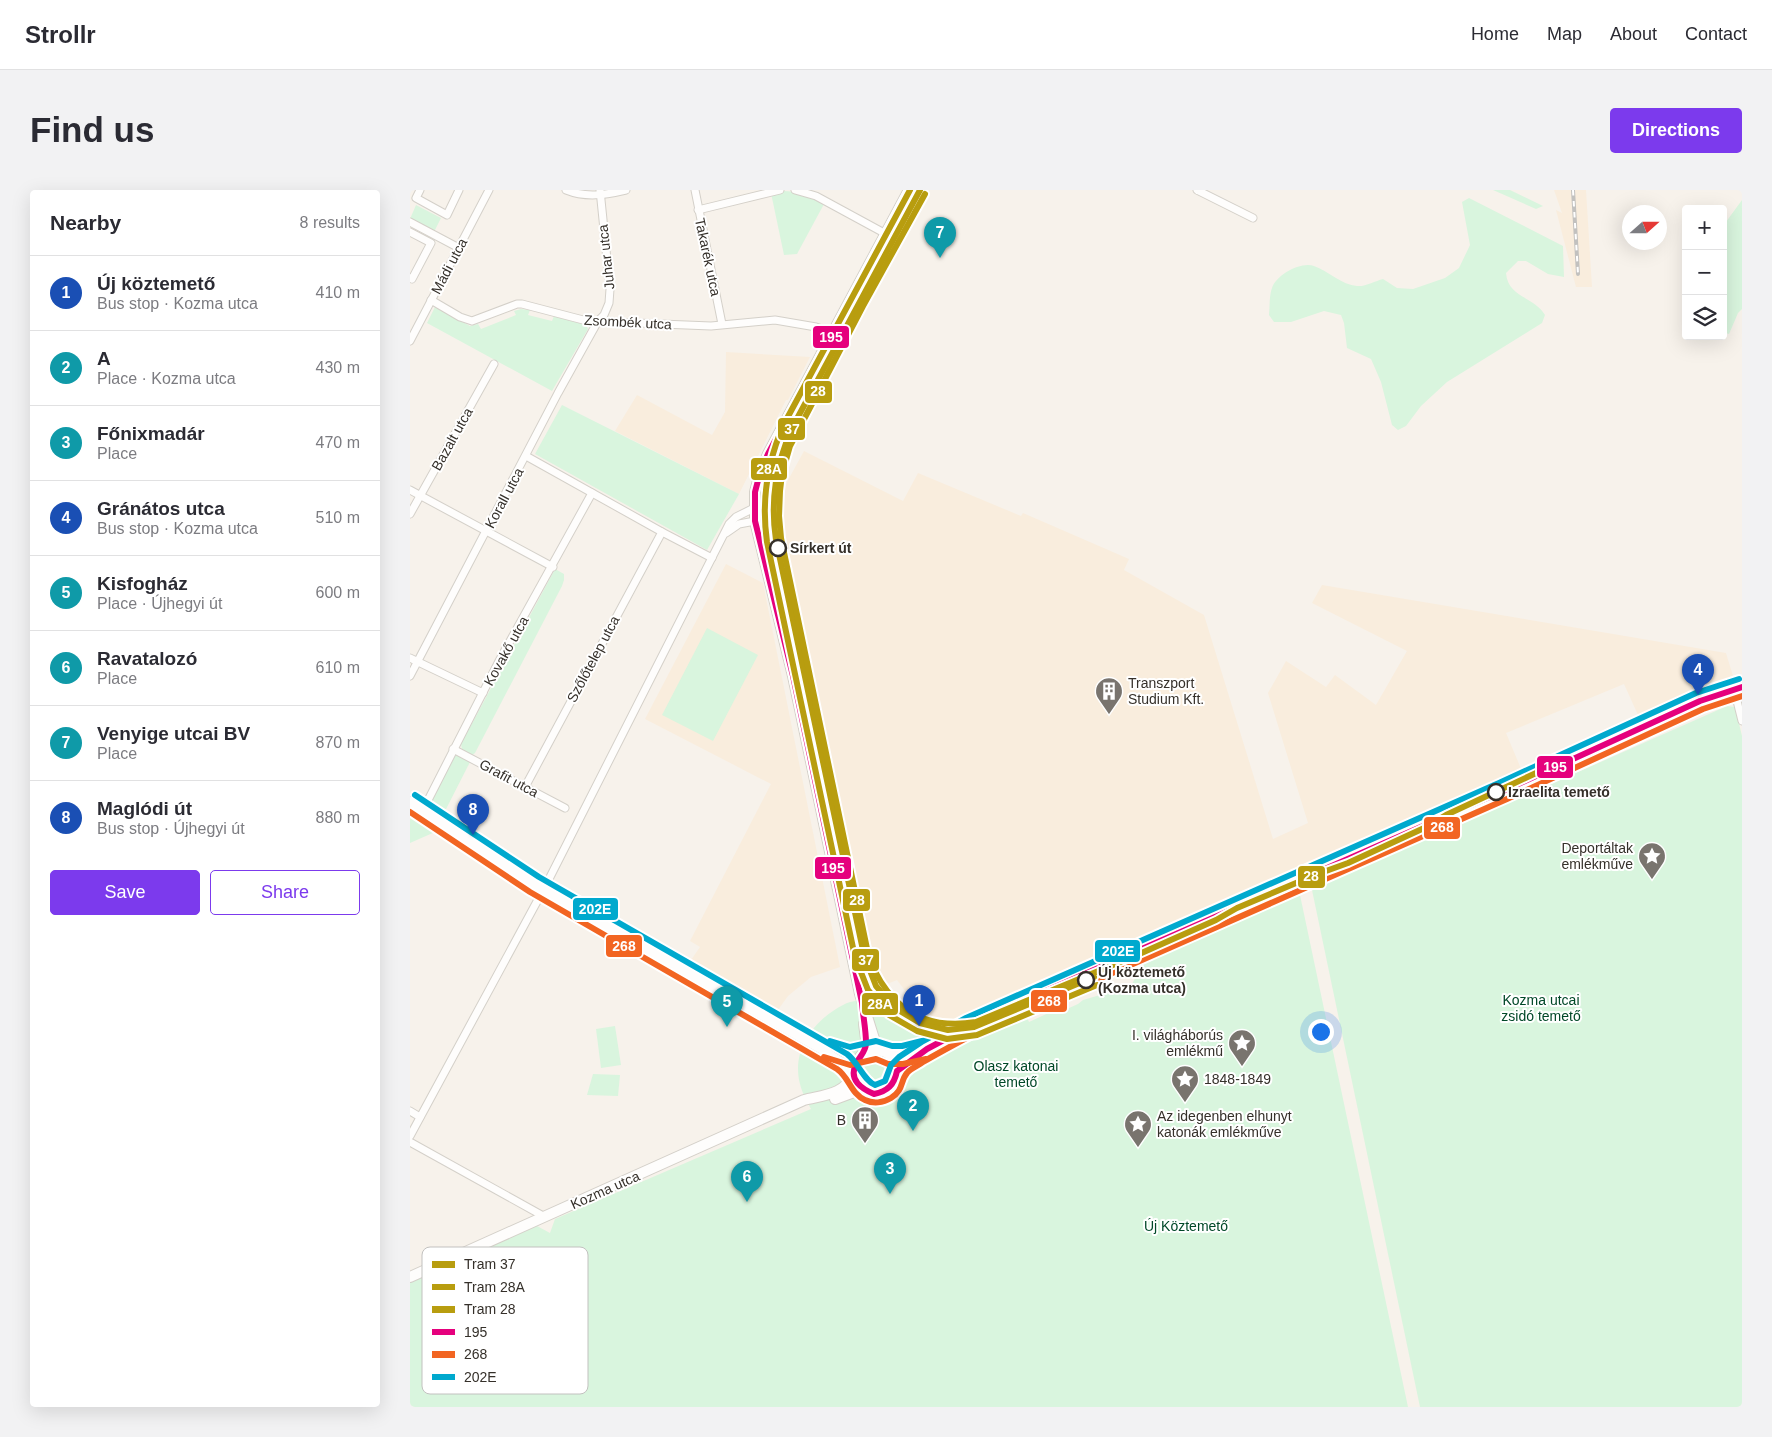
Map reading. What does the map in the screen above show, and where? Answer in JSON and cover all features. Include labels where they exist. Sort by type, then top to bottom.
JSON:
[{"type":"street","points":[[420,190],[416,198],[446,215],[459,190]]},
{"type":"street","name":"Mádi utca","points":[[410,341],[488,190]]},
{"type":"street","points":[[566,190],[583,195],[626,190]]},
{"type":"street","name":"Takarék utca","points":[[695,190],[722,324]]},
{"type":"street","points":[[698,210],[776,190]]},
{"type":"street","points":[[795,190],[817,193],[886,234]]},
{"type":"street","points":[[822,1049],[850,1056],[863,1054],[866,1039],[862,1003],[795,686],[755,521],[754,508],[757,483],[768,454],[909,190]]},
{"type":"street","points":[[1197,190],[1253,218]]},
{"type":"street","name":"Juhar utca","points":[[598,321],[604,315],[610,297],[599,193]]},
{"type":"street","points":[[410,222],[459,248]]},
{"type":"street","points":[[410,232],[432,243],[412,280],[410,278]]},
{"type":"street","name":"Zsombék utca","points":[[431,300],[470,321],[522,304],[587,321],[704,326],[759,321],[785,321],[816,327],[833,333]]},
{"type":"street","name":"Korall utca","points":[[410,676],[413,660],[487,531],[558,393],[598,321]]},
{"type":"street","name":"Bazalt utca","points":[[410,514],[494,364]]},
{"type":"street","points":[[526,456],[712,558]]},
{"type":"street","points":[[410,490],[553,567]]},
{"type":"street","name":"Kovakő utca","points":[[423,810],[483,693],[592,493]]},
{"type":"street","points":[[410,1136],[544,889],[732,520],[754,508]]},
{"type":"street","points":[[723,537],[734,526],[755,521]]},
{"type":"street","name":"Szőlőtelep utca","points":[[525,786],[662,532]]},
{"type":"street","points":[[413,660],[483,693]]},
{"type":"street","points":[[1738,688],[1742,721]]},
{"type":"street","name":"Kozma utca","points":[[476,1247],[804,1100],[826,1096],[839,1091],[847,1085],[854,1074],[855,1065],[863,1054],[873,1050],[903,1055],[927,1049],[970,1026],[1032,997],[1503,791],[1700,701],[1738,688]]},
{"type":"street","name":"Grafit utca","points":[[454,749],[565,808]]},
{"type":"street","points":[[410,802],[544,889],[845,1063],[854,1074],[858,1085],[862,1089]]},
{"type":"street","points":[[862,1003],[875,1042],[896,1064],[897,1071]]},
{"type":"street","name":"Kozma utca","points":[[800,1102],[826,1101],[862,1089],[874,1094],[885,1091],[893,1085],[897,1071],[927,1049]]},
{"type":"street","points":[[410,1111],[420,1116]]},
{"type":"street","points":[[410,1142],[545,1216]]},
{"type":"street","name":"Kozma utca","points":[[410,1277],[422,1272]]},
{"type":"shaded area","points":[[1554,190],[1586,190],[1592,287],[1576,287],[1556,210],[1562,213]]},
{"type":"shaded area","points":[[726,352],[810,357],[788,400],[786,400],[739,494],[615,431],[637,395],[712,435],[725,412]]},
{"type":"shaded area","points":[[804,451],[903,501],[918,473],[1021,516],[1023,513],[1129,559],[1124,570],[1204,615],[1273,839],[1308,823],[1268,693],[1286,661],[1326,687],[1335,675],[1376,705],[1407,651],[1312,603],[1322,585],[1726,653],[1733,676],[1638,715],[1624,684],[1506,733],[1522,771],[1088,964],[945,1025],[916,1005],[897,980],[882,986],[874,974],[862,917],[859,917],[781,540],[778,511],[787,482]]},
{"type":"shaded area","points":[[726,564],[763,583],[840,967],[811,977],[788,996],[775,1014],[692,965],[691,960],[700,947],[690,941],[771,784],[645,719]]},
{"type":"green space","points":[[1493,190],[1510,190],[1543,206],[1536,209]]},
{"type":"green space","points":[[782,191],[804,194],[824,204],[797,254],[784,255],[771,193]]},
{"type":"green space","points":[[1469,198],[1563,246],[1564,277],[1548,274],[1526,261],[1518,261],[1506,273],[1508,281],[1516,292],[1535,304],[1545,315],[1542,323],[1447,382],[1421,406],[1406,426],[1398,430],[1392,425],[1381,382],[1371,359],[1347,348],[1344,323],[1341,315],[1324,311],[1291,322],[1274,322],[1269,315],[1272,288],[1278,278],[1290,270],[1309,265],[1319,268],[1346,283],[1357,286],[1367,285],[1383,279],[1397,288],[1413,289],[1445,278],[1459,268],[1470,245],[1462,202]]},
{"type":"green space","points":[[1742,200],[1742,309],[1738,313],[1729,334],[1727,333],[1727,221]]},
{"type":"green space","points":[[416,205],[441,218],[434,232],[410,219]]},
{"type":"green space","points":[[435,307],[470,326],[478,324],[481,329],[516,315],[514,311],[521,309],[530,310],[528,315],[552,321],[554,316],[586,325],[588,329],[552,391],[427,323]]},
{"type":"green space","points":[[562,405],[739,494],[707,550],[535,454]]},
{"type":"green space","points":[[555,569],[564,574],[562,586],[475,753],[472,755],[462,749],[461,744]]},
{"type":"green space","points":[[707,628],[758,655],[713,741],[662,715]]},
{"type":"green space","name":"Kozma utcai zsidó temető","points":[[1727,706],[1735,707],[1742,736],[1742,1407],[1420,1407],[1312,890]]},
{"type":"green space","points":[[455,756],[470,762],[444,813],[440,814],[431,808],[430,805]]},
{"type":"green space","points":[[410,815],[435,832],[410,843]]},
{"type":"green space","name":"Új Köztemető","points":[[1300,895],[1408,1407],[410,1407],[410,1282],[422,1277],[422,1394],[588,1394],[588,1247],[489,1247],[537,1226],[550,1233],[555,1219],[811,1109],[800,1084],[799,1059],[807,1037],[832,1011],[847,1003],[873,999],[906,1027],[933,1039],[943,1050],[1025,1013],[1029,1022],[1055,1010],[1058,1013],[1083,1000],[1131,986],[1142,965],[1254,914],[1254,912]]},
{"type":"green space","points":[[615,1026],[621,1065],[601,1068],[596,1029]]},
{"type":"green space","points":[[593,1074],[620,1075],[618,1096],[587,1095]]},
{"type":"railway","points":[[1573,190],[1578,274]]},
{"type":"tram line","name":"28A","points":[[910,190],[784,424],[773,453],[765,496],[767,542],[855,957],[868,990],[889,1015],[917,1031],[947,1039],[977,1035],[1097,985]]},
{"type":"tram line","name":"37","points":[[920,190],[792,428],[778,469],[774,497],[776,540],[864,955],[876,986],[895,1008],[920,1023],[948,1030],[974,1027],[1094,977]]},
{"type":"tram line","name":"28","points":[[925,194],[863,306],[790,446],[782,474],[779,516],[781,538],[869,958],[886,990],[897,1002],[924,1018],[940,1023],[976,1022],[1137,955],[1216,920],[1237,908],[1348,863],[1549,767]]},
{"type":"transit line","name":"195","points":[[909,190],[768,454],[755,492],[755,521],[793,676],[862,1003],[866,1046],[854,1070],[855,1079],[861,1087],[874,1094],[883,1091],[890,1087],[897,1071],[927,1049],[970,1026],[1032,997],[1503,791],[1700,701],[1742,687]]},
{"type":"transit line","name":"202E","points":[[415,795],[539,877],[847,1054],[868,1080],[875,1085],[885,1081],[891,1065],[899,1057],[923,1041],[966,1018],[1499,783],[1696,693],[1739,679]]},
{"type":"transit line","name":"268","points":[[410,812],[530,892],[837,1069],[856,1094],[868,1101],[878,1102],[888,1100],[895,1095],[910,1070],[974,1034],[1507,799],[1703,709],[1742,696]]},
{"type":"transit line","name":"202E","points":[[830,1041],[850,1047],[876,1041],[892,1046],[902,1046],[922,1041]]},
{"type":"transit line","name":"268","points":[[824,1057],[850,1065],[876,1059],[888,1064],[903,1064],[926,1059]]},
{"type":"place","name":"Venyige utcai BV","points":[[940,258]]},
{"type":"place","name":"Sírkert út","points":[[778,548]]},
{"type":"place","name":"Gránátos utca","points":[[1698,695]]},
{"type":"place","name":"Transzport Studium Kft.","points":[[1109,715]]},
{"type":"place","name":"Izraelita temető","points":[[1496,792]]},
{"type":"place","name":"Maglódi út","points":[[473,835]]},
{"type":"place","name":"Deportáltak emlékműve","points":[[1652,880]]},
{"type":"place","name":"Új köztemető (Kozma utca)","points":[[1086,980]]},
{"type":"place","name":"Új köztemető","points":[[919,1026]]},
{"type":"place","name":"Kisfogház","points":[[727,1027]]},
{"type":"place","name":"I. világháborús emlékmű","points":[[1242,1067]]},
{"type":"place","name":"1848-1849","points":[[1185,1103]]},
{"type":"place","name":"A","points":[[913,1131]]},
{"type":"place","name":"B","points":[[865,1144]]},
{"type":"place","name":"Az idegenben elhunyt katonák emlékműve","points":[[1138,1148]]},
{"type":"place","name":"Főnixmadár","points":[[890,1194]]},
{"type":"place","name":"Ravatalozó","points":[[747,1202]]},
{"type":"park label","name":"Olasz katonai temető","points":[[1016,1074]]}]
